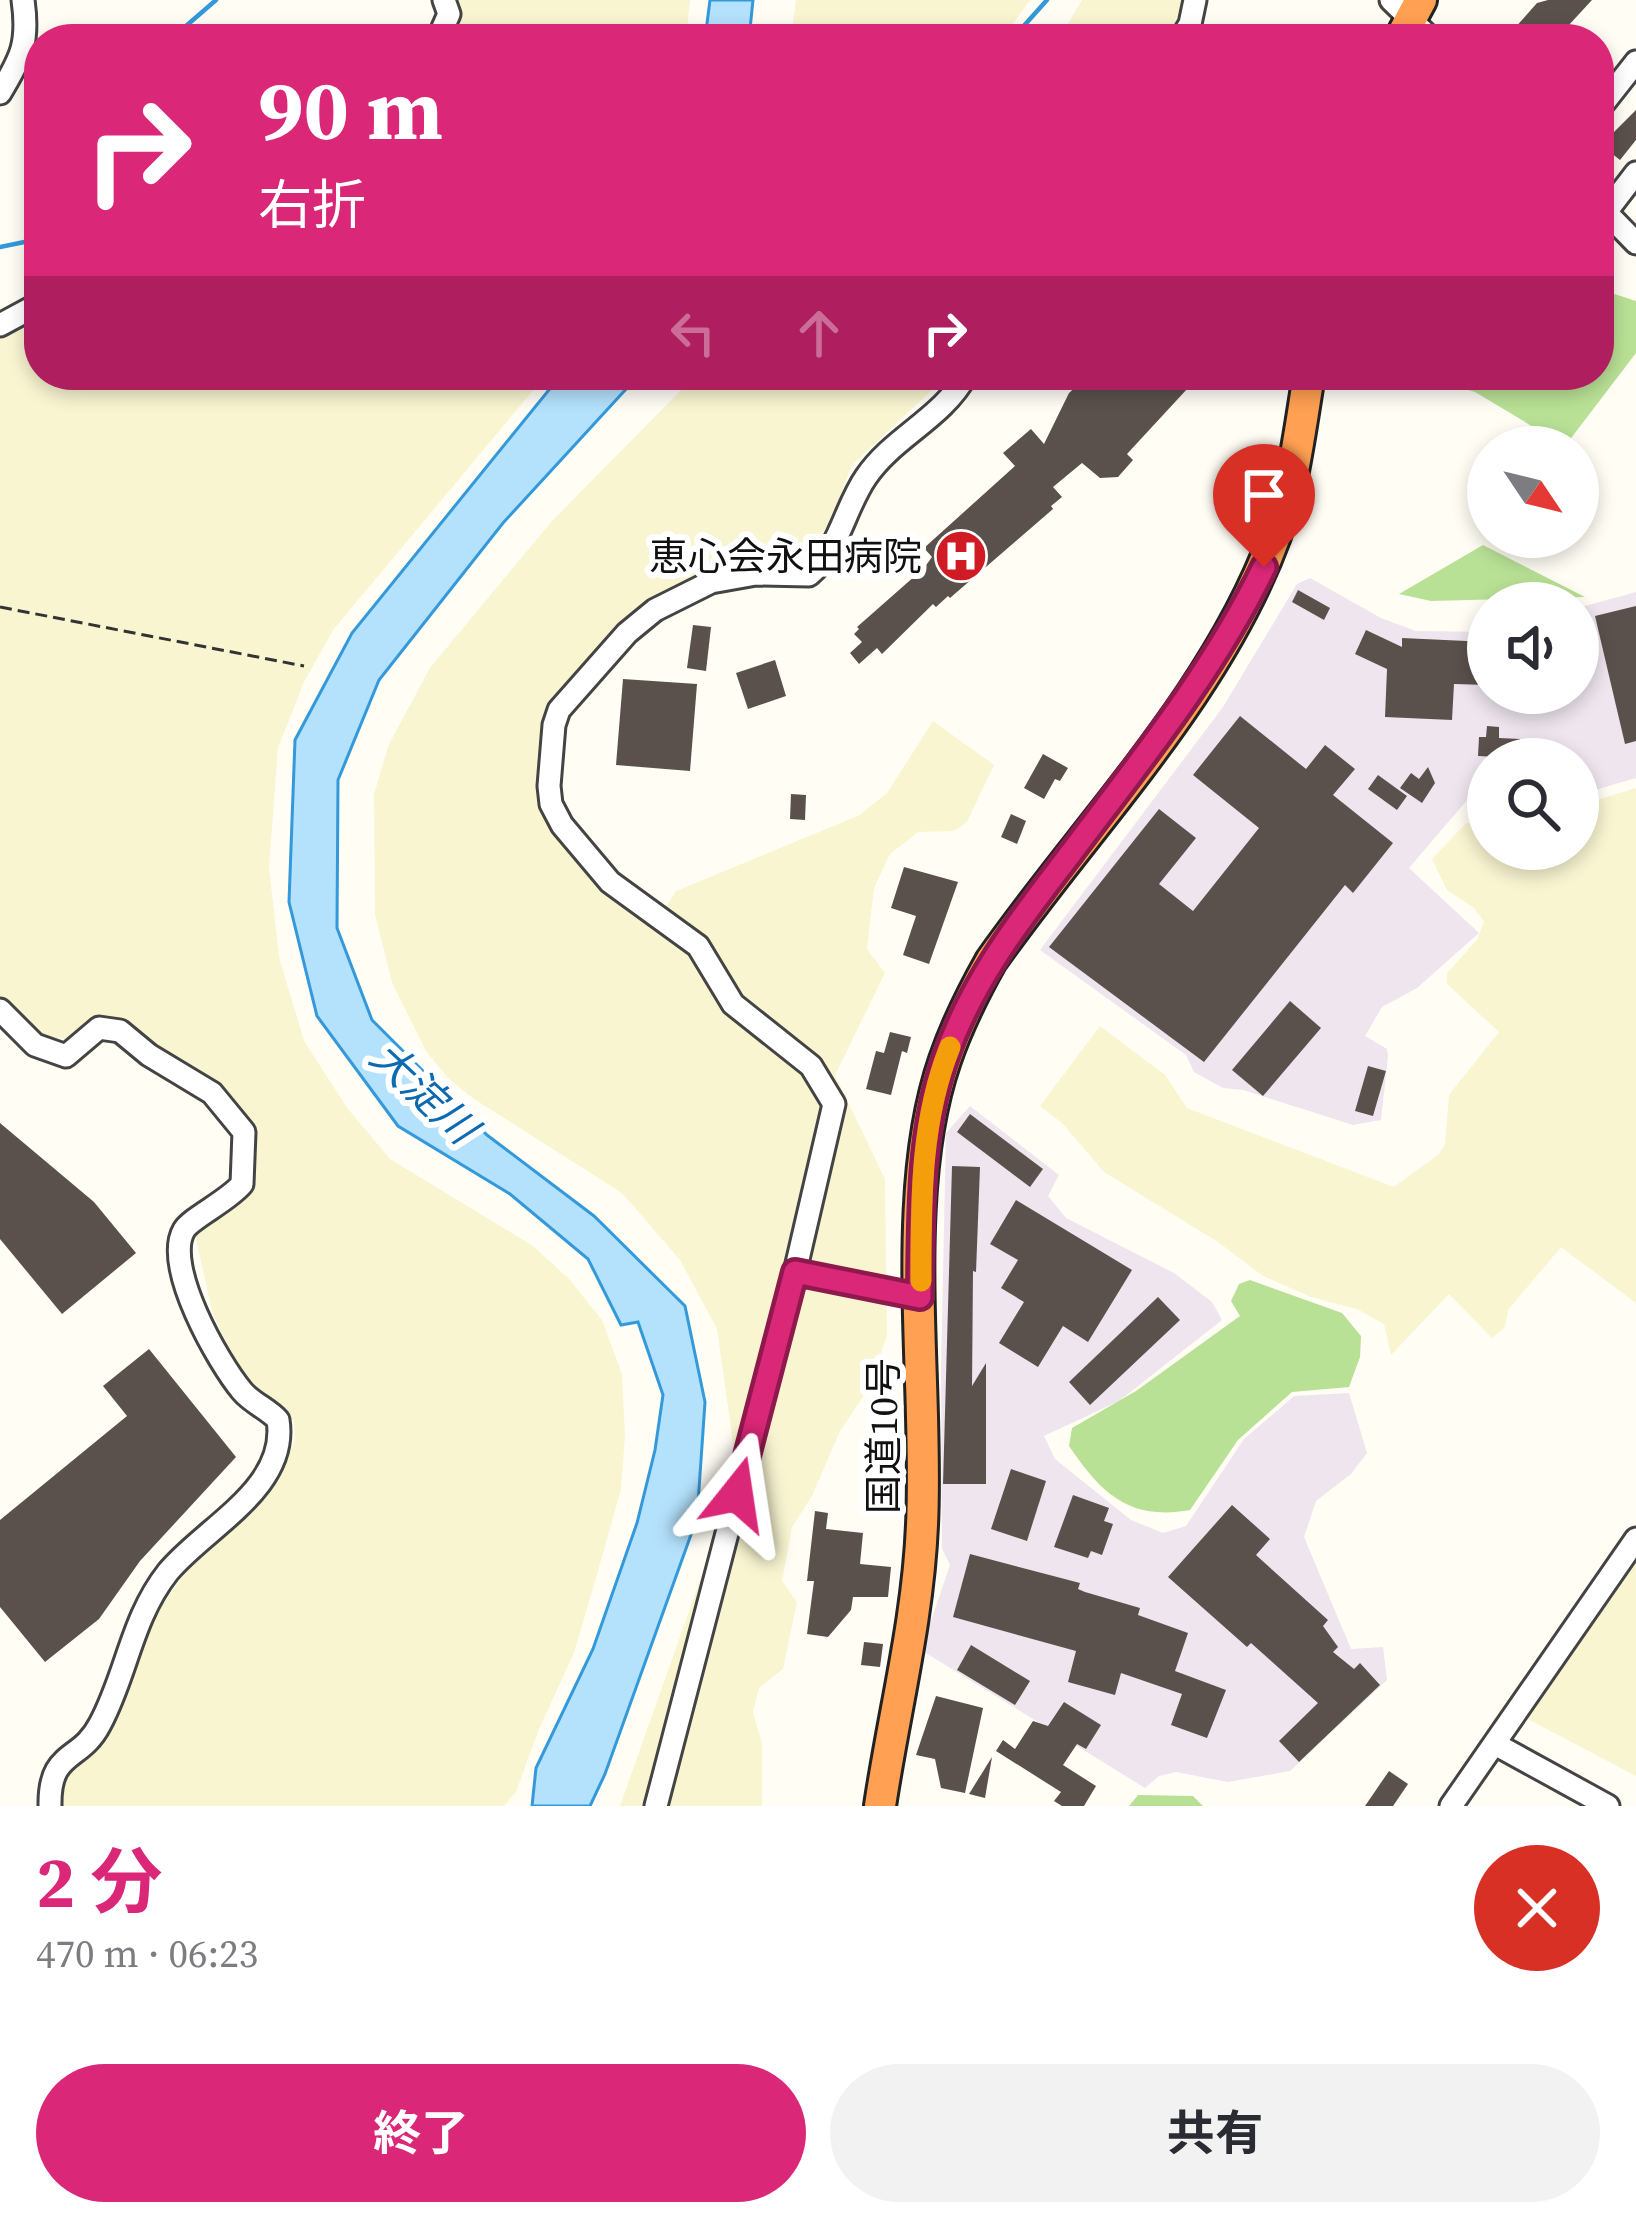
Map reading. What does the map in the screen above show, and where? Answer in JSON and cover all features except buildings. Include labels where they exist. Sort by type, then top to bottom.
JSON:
[{"type":"highway","name":"国道10号","points":[[880,1806],[909,1648],[922,1526],[921,1187],[944,1063],[968,1002],[1026,912],[1192,694],[1234,629],[1282,515],[1307,390]]},
{"type":"street","points":[[0,93],[24,46]]},
{"type":"street","points":[[1614,91],[1636,62]]},
{"type":"street","points":[[1614,196],[1636,173]]},
{"type":"street","points":[[1614,220],[1636,243]]},
{"type":"street","points":[[656,1806],[833,1117],[828,1090],[796,1052],[733,1004],[698,946],[623,894],[562,825],[551,804],[549,786],[554,725],[568,696],[627,632],[687,590],[755,574],[809,575],[825,562],[863,479],[954,390]]},
{"type":"street","points":[[0,1010],[35,1045],[67,1056],[99,1028],[120,1031],[149,1055],[212,1093],[244,1132],[242,1184],[182,1232],[177,1256],[181,1278],[223,1362],[244,1394],[278,1420],[280,1432],[276,1455],[260,1481],[169,1571],[131,1637],[98,1730],[61,1762],[50,1781],[50,1806]]},
{"type":"street","points":[[795,1272],[920,1297]]},
{"type":"street","points":[[1451,1806],[1636,1539]]},
{"type":"street","points":[[1495,1744],[1608,1806]]},
{"type":"path","points":[[0,607],[304,666]]},
{"type":"shaded area","points":[[451,0],[690,0],[688,24],[455,24]]},
{"type":"shaded area","points":[[796,0],[1030,0],[1013,24],[793,24]]},
{"type":"shaded area","points":[[1082,0],[1182,0],[1174,24],[1068,24]]},
{"type":"shaded area","points":[[24,312],[24,390],[533,390],[333,630],[304,682],[278,748],[269,867],[279,957],[304,1041],[348,1109],[390,1159],[533,1246],[569,1279],[602,1320],[622,1374],[621,1489],[574,1653],[516,1792],[504,1806],[57,1806],[58,1790],[68,1770],[89,1755],[118,1715],[136,1646],[155,1616],[189,1567],[261,1499],[282,1470],[295,1440],[294,1421],[282,1406],[261,1397],[237,1369],[212,1311],[195,1234],[206,1210],[248,1175],[255,1134],[242,1116],[111,1018],[65,1039],[39,1036],[0,1000],[0,325]]},
{"type":"shaded area","points":[[681,390],[932,390],[852,465],[831,520],[805,558],[787,565],[748,564],[703,575],[664,595],[543,728],[540,797],[549,821],[626,908],[655,924],[676,891],[860,815],[887,793],[933,721],[994,765],[967,822],[954,831],[918,832],[890,854],[874,888],[867,949],[885,973],[835,1075],[885,1179],[887,1336],[866,1392],[840,1431],[812,1496],[792,1527],[782,1581],[797,1602],[783,1669],[759,1688],[753,1712],[762,1744],[762,1806],[620,1806],[720,1524],[734,1450],[717,1329],[680,1260],[622,1193],[449,1079],[426,1051],[392,983],[375,914],[374,794],[389,744],[430,668],[552,521]]},
{"type":"shaded area","points":[[1310,578],[1381,618],[1416,631],[1467,632],[1467,714],[1599,714],[1599,602],[1636,592],[1636,778],[1599,789],[1599,738],[1467,738],[1467,800],[1409,868],[1479,933],[1417,988],[1382,1007],[1365,1036],[1387,1049],[1381,1120],[1353,1125],[1223,1088],[1194,1072],[1186,1055],[1040,950],[1223,707],[1297,584]]},
{"type":"shaded area","points":[[1636,788],[1636,1303],[1561,1247],[1508,1310],[1505,1327],[1492,1338],[1449,1294],[1391,1355],[1384,1324],[1357,1309],[1311,1297],[1263,1276],[1218,1242],[1104,1172],[1063,1124],[1040,1106],[1100,1026],[1165,1075],[1187,1108],[1394,1187],[1439,1154],[1445,1144],[1449,1095],[1499,1032],[1447,984],[1447,973],[1477,940],[1484,922],[1474,908],[1447,890],[1432,859],[1467,823],[1467,870],[1599,870],[1599,799]]},
{"type":"shaded area","points":[[970,1106],[1059,1175],[1048,1196],[1066,1218],[1174,1273],[1212,1302],[1222,1320],[1119,1401],[1044,1436],[1055,1459],[1131,1520],[1163,1533],[1186,1526],[1244,1439],[1294,1396],[1349,1393],[1367,1453],[1351,1474],[1316,1501],[1304,1537],[1351,1649],[1383,1647],[1387,1680],[1290,1771],[1228,1782],[1176,1772],[1159,1776],[1145,1788],[921,1650],[950,1565],[942,1549],[946,1133]]},
{"type":"shaded area","points":[[1636,1550],[1636,1776],[1520,1715]]},
{"type":"green space","points":[[1614,294],[1636,301],[1636,353],[1614,382]]},
{"type":"green space","points":[[1468,390],[1608,390],[1580,426],[1532,426]]},
{"type":"green space","points":[[1467,554],[1467,558],[1508,558],[1556,582],[1467,582],[1467,600],[1431,601],[1399,594]]},
{"type":"green space","points":[[1250,1280],[1342,1313],[1361,1336],[1360,1357],[1349,1387],[1292,1392],[1238,1440],[1190,1510],[1150,1511],[1119,1500],[1069,1446],[1072,1428],[1136,1391],[1240,1316],[1231,1301],[1239,1284]]},
{"type":"green space","points":[[1138,1795],[1193,1796],[1203,1806],[1129,1806]]},
{"type":"water","points":[[710,0],[753,0],[751,24],[707,24]]},
{"type":"water","name":"大淀川","points":[[549,390],[625,390],[503,523],[379,680],[338,780],[337,928],[372,1020],[487,1135],[594,1216],[685,1306],[705,1402],[697,1518],[590,1806],[532,1806],[536,1768],[593,1649],[637,1523],[663,1395],[638,1322],[621,1325],[588,1259],[510,1194],[398,1126],[317,1016],[289,902],[295,740],[352,633]]},
{"type":"waterway","points":[[188,24],[216,0]]},
{"type":"waterway","points":[[1025,24],[1047,0]]},
{"type":"waterway","points":[[0,247],[24,242]]},
{"type":"slow traffic","points":[[921,1281],[921,1187],[928,1130],[950,1047]]},
{"type":"place","name":"恵心会永田病院","points":[[961,556]]},
{"type":"route","points":[[737,1494],[795,1272],[920,1297],[921,1187],[928,1130],[944,1063],[968,1002],[1026,912],[1192,694],[1234,629],[1264,567]]}]
